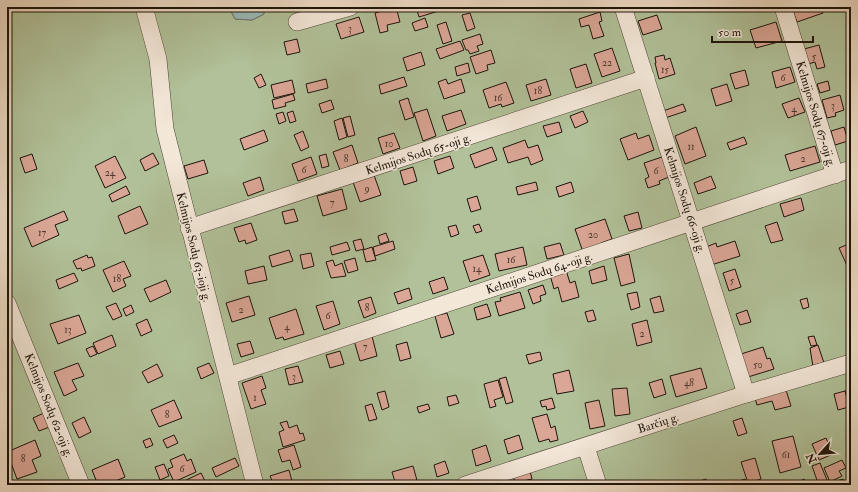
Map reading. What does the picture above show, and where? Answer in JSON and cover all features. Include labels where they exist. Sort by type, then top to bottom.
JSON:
[{"type":"street","name":"Kelmijos Sodų 63-ioji g.","points":[[144,7],[158,59],[165,129],[255,485]]},
{"type":"street","points":[[297,22],[350,7]]},
{"type":"street","name":"Kelmijos Sodų 66-oji g.","points":[[623,7],[746,394]]},
{"type":"street","name":"Kelmijos Sodų 67-oji g.","points":[[783,7],[835,175]]},
{"type":"street","name":"Kelmijos Sodų 65-oji g.","points":[[189,228],[646,78]]},
{"type":"street","name":"Kelmijos Sodų 64-oji g.","points":[[228,376],[851,169]]},
{"type":"street","name":"Kelmijos Sodų 62-oji g.","points":[[7,303],[81,485]]},
{"type":"street","name":"Barčių g.","points":[[465,485],[746,394],[851,363]]},
{"type":"street","points":[[586,447],[598,485]]},
{"type":"green space","points":[[7,7],[229,7],[235,19],[252,20],[264,14],[263,7],[851,7],[851,485],[7,485]]},
{"type":"water","points":[[229,7],[263,7],[264,14],[252,20],[235,19]]},
{"type":"building","points":[[396,7],[400,22],[387,25],[388,31],[380,33],[375,13]]},
{"type":"building","points":[[416,7],[441,7],[442,10],[419,17]]},
{"type":"building","points":[[804,7],[821,7],[823,13],[797,22],[793,11]]},
{"type":"building","points":[[600,12],[602,21],[599,22],[604,36],[593,39],[589,25],[581,27],[579,19]]},
{"type":"building","points":[[470,13],[475,28],[467,31],[462,15]]},
{"type":"building","points":[[657,15],[662,29],[643,35],[638,21]]},
{"type":"building","points":[[359,17],[364,32],[341,39],[336,24]]},
{"type":"building","points":[[425,18],[428,27],[415,31],[412,23]]},
{"type":"building","points":[[446,22],[452,41],[443,44],[437,25]]},
{"type":"building","points":[[776,22],[782,41],[756,48],[750,30]]},
{"type":"building","points":[[480,34],[483,44],[477,46],[479,51],[470,54],[468,50],[466,50],[462,40]]},
{"type":"building","points":[[297,39],[300,52],[287,55],[284,42]]},
{"type":"building","points":[[460,41],[464,50],[440,59],[436,49]]},
{"type":"building","points":[[819,45],[825,67],[817,69],[815,62],[808,64],[804,49]]},
{"type":"building","points":[[612,48],[620,71],[602,77],[594,54]]},
{"type":"building","points":[[491,50],[495,63],[487,65],[488,70],[476,74],[470,57]]},
{"type":"building","points":[[421,52],[425,65],[407,71],[403,58]]},
{"type":"building","points":[[664,55],[665,60],[670,58],[675,74],[659,79],[655,57]]},
{"type":"building","points":[[468,63],[470,72],[457,76],[455,67]]},
{"type":"building","points":[[586,64],[592,83],[576,88],[570,69]]},
{"type":"building","points":[[790,67],[795,82],[776,88],[772,72]]},
{"type":"building","points":[[745,70],[749,85],[735,89],[730,74]]},
{"type":"building","points":[[261,74],[266,85],[259,88],[254,78]]},
{"type":"building","points":[[404,77],[407,86],[381,94],[379,85]]},
{"type":"building","points":[[326,79],[328,88],[308,93],[306,84]]},
{"type":"building","points":[[446,79],[448,84],[461,79],[465,92],[444,99],[438,82]]},
{"type":"building","points":[[546,79],[551,95],[531,101],[526,85]]},
{"type":"building","points":[[292,80],[295,93],[274,98],[271,85]]},
{"type":"building","points":[[828,81],[830,90],[820,93],[817,84]]},
{"type":"building","points":[[506,82],[514,103],[502,107],[501,104],[489,108],[483,90]]},
{"type":"building","points":[[727,84],[732,101],[716,106],[711,89]]},
{"type":"building","points":[[293,94],[295,100],[285,103],[286,106],[274,109],[272,100]]},
{"type":"building","points":[[840,95],[844,110],[835,113],[836,116],[827,118],[822,100]]},
{"type":"building","points":[[408,98],[414,117],[405,120],[399,101]]},
{"type":"building","points":[[799,98],[805,112],[788,118],[782,104]]},
{"type":"building","points":[[331,100],[334,109],[322,113],[319,104]]},
{"type":"building","points":[[683,104],[686,111],[665,118],[663,111]]},
{"type":"building","points":[[427,109],[436,136],[423,141],[414,113]]},
{"type":"building","points":[[461,110],[466,124],[447,131],[442,116]]},
{"type":"building","points":[[293,111],[296,121],[290,123],[287,113]]},
{"type":"building","points":[[583,111],[588,122],[575,128],[570,116]]},
{"type":"building","points":[[283,112],[286,121],[279,124],[276,114]]},
{"type":"building","points":[[350,116],[355,135],[348,137],[343,118]]},
{"type":"building","points":[[342,118],[347,137],[339,140],[334,121]]},
{"type":"building","points":[[559,122],[562,132],[547,137],[543,126]]},
{"type":"building","points":[[696,127],[706,156],[685,164],[675,136]]},
{"type":"building","points":[[844,127],[848,141],[835,145],[831,131]]},
{"type":"building","points":[[264,130],[268,141],[244,150],[240,139]]},
{"type":"building","points":[[303,131],[309,147],[301,151],[294,135]]},
{"type":"building","points":[[394,133],[400,148],[383,154],[378,138]]},
{"type":"building","points":[[636,133],[638,139],[649,135],[654,150],[628,160],[620,139]]},
{"type":"building","points":[[744,137],[747,144],[730,150],[727,143]]},
{"type":"building","points":[[525,140],[528,148],[538,145],[543,160],[531,165],[528,157],[508,163],[503,148]]},
{"type":"building","points":[[352,145],[358,163],[340,170],[333,152]]},
{"type":"building","points":[[815,146],[820,162],[790,171],[785,155]]},
{"type":"building","points":[[492,147],[497,160],[475,168],[470,155]]},
{"type":"building","points":[[153,153],[159,164],[145,171],[140,160]]},
{"type":"building","points":[[32,154],[37,169],[25,173],[20,158]]},
{"type":"building","points":[[326,154],[329,166],[322,168],[319,156]]},
{"type":"building","points":[[115,156],[126,178],[105,188],[95,166]]},
{"type":"building","points":[[450,156],[454,168],[438,174],[434,161]]},
{"type":"building","points":[[311,157],[317,174],[298,181],[292,164]]},
{"type":"building","points":[[662,157],[669,177],[659,181],[660,184],[648,188],[645,179],[649,177],[644,163]]},
{"type":"building","points":[[204,160],[208,173],[188,179],[184,166]]},
{"type":"building","points":[[413,167],[417,181],[404,185],[400,171]]},
{"type":"building","points":[[374,175],[381,195],[360,202],[353,182]]},
{"type":"building","points":[[711,176],[716,188],[698,194],[694,183]]},
{"type":"building","points":[[260,177],[264,190],[248,196],[243,183]]},
{"type":"building","points":[[536,182],[538,190],[518,195],[516,187]]},
{"type":"building","points":[[571,182],[574,192],[559,197],[556,187]]},
{"type":"building","points":[[126,186],[130,194],[112,202],[109,195]]},
{"type":"building","points":[[342,189],[347,209],[323,216],[317,196]]},
{"type":"building","points":[[477,196],[481,209],[471,212],[467,199]]},
{"type":"building","points":[[801,198],[804,210],[784,217],[780,204]]},
{"type":"building","points":[[140,206],[148,224],[125,234],[118,216]]},
{"type":"building","points":[[294,209],[298,221],[285,224],[282,212]]},
{"type":"building","points":[[64,211],[68,220],[55,225],[59,235],[32,247],[24,228]]},
{"type":"building","points":[[638,212],[642,228],[629,231],[624,216]]},
{"type":"building","points":[[605,219],[612,239],[601,243],[602,246],[583,252],[575,229]]},
{"type":"building","points":[[777,222],[783,240],[771,243],[765,226]]},
{"type":"building","points":[[251,223],[257,240],[246,244],[245,240],[239,242],[234,228]]},
{"type":"building","points":[[479,224],[482,231],[476,233],[473,226]]},
{"type":"building","points":[[456,225],[459,234],[451,237],[448,227]]},
{"type":"building","points":[[386,233],[389,241],[380,244],[378,236]]},
{"type":"building","points":[[361,239],[364,249],[356,251],[353,241]]},
{"type":"building","points":[[393,241],[395,249],[375,256],[373,247]]},
{"type":"building","points":[[735,241],[740,256],[711,265],[706,247],[716,243],[717,247]]},
{"type":"building","points":[[347,242],[350,250],[332,255],[330,247]]},
{"type":"building","points":[[560,243],[564,255],[547,259],[544,247]]},
{"type":"building","points":[[851,243],[851,271],[850,272],[839,248]]},
{"type":"building","points":[[372,247],[376,260],[366,262],[363,250]]},
{"type":"building","points":[[523,247],[527,265],[499,271],[495,254]]},
{"type":"building","points":[[289,250],[293,261],[272,267],[269,256]]},
{"type":"building","points":[[311,253],[314,266],[303,269],[300,255]]},
{"type":"building","points":[[629,254],[635,282],[621,286],[614,258]]},
{"type":"building","points":[[87,255],[88,258],[92,257],[95,266],[82,271],[81,268],[77,269],[73,261]]},
{"type":"building","points":[[483,255],[490,275],[470,282],[463,261]]},
{"type":"building","points":[[355,258],[358,270],[348,273],[344,261]]},
{"type":"building","points":[[333,260],[335,266],[342,263],[346,276],[331,278],[326,262]]},
{"type":"building","points":[[124,261],[131,276],[123,279],[126,286],[113,292],[103,270]]},
{"type":"building","points":[[264,266],[267,280],[248,284],[245,271]]},
{"type":"building","points":[[604,266],[607,280],[592,284],[589,271]]},
{"type":"building","points":[[735,269],[741,287],[729,291],[723,273]]},
{"type":"building","points":[[566,270],[570,283],[575,281],[579,297],[562,302],[558,287],[554,289],[550,275]]},
{"type":"building","points":[[74,273],[78,281],[59,289],[56,280]]},
{"type":"building","points":[[444,277],[448,289],[433,294],[429,282]]},
{"type":"building","points":[[166,280],[171,292],[150,302],[144,289]]},
{"type":"building","points":[[543,285],[546,294],[540,296],[541,301],[533,304],[528,290]]},
{"type":"building","points":[[409,288],[412,299],[398,304],[394,293]]},
{"type":"building","points":[[520,292],[525,308],[499,316],[495,302],[501,301],[500,298]]},
{"type":"building","points":[[637,292],[640,307],[631,310],[627,294]]},
{"type":"building","points":[[249,296],[255,315],[232,322],[226,303]]},
{"type":"building","points":[[660,296],[664,311],[654,313],[650,299]]},
{"type":"building","points":[[371,297],[376,313],[364,318],[358,301]]},
{"type":"building","points":[[807,298],[809,307],[803,309],[800,300]]},
{"type":"building","points":[[333,301],[340,324],[324,330],[316,306]]},
{"type":"building","points":[[116,303],[122,316],[113,320],[106,307]]},
{"type":"building","points":[[487,304],[491,316],[477,320],[474,308]]},
{"type":"building","points":[[131,305],[134,312],[126,316],[123,309]]},
{"type":"building","points":[[296,309],[304,334],[284,340],[283,337],[276,339],[269,318]]},
{"type":"building","points":[[593,310],[596,320],[588,322],[585,312]]},
{"type":"building","points":[[747,310],[751,322],[740,325],[736,314]]},
{"type":"building","points":[[447,313],[454,334],[441,338],[435,316]]},
{"type":"building","points":[[79,315],[86,333],[58,344],[50,324]]},
{"type":"building","points":[[147,319],[152,331],[141,336],[136,324]]},
{"type":"building","points":[[647,320],[652,342],[637,346],[632,324]]},
{"type":"building","points":[[371,332],[377,356],[360,361],[353,337]]},
{"type":"building","points":[[112,335],[116,346],[98,354],[93,343]]},
{"type":"building","points":[[814,336],[817,345],[811,346],[808,337]]},
{"type":"building","points":[[250,341],[254,353],[241,357],[237,344]]},
{"type":"building","points":[[407,342],[411,358],[400,361],[396,345]]},
{"type":"building","points":[[818,345],[824,363],[813,367],[810,348]]},
{"type":"building","points":[[93,346],[97,354],[90,357],[86,349]]},
{"type":"building","points":[[763,347],[767,359],[770,358],[774,369],[748,377],[741,354]]},
{"type":"building","points":[[340,351],[344,364],[330,368],[326,355]]},
{"type":"building","points":[[540,352],[542,360],[529,364],[526,355]]},
{"type":"building","points":[[78,363],[84,376],[72,380],[77,390],[64,396],[54,372]]},
{"type":"building","points":[[209,363],[214,373],[201,379],[197,368]]},
{"type":"building","points":[[157,364],[163,376],[148,383],[142,372]]},
{"type":"building","points":[[298,366],[303,382],[289,385],[285,369]]},
{"type":"building","points":[[701,368],[707,388],[676,397],[670,376]]},
{"type":"building","points":[[569,370],[574,391],[557,394],[553,374]]},
{"type":"building","points":[[262,376],[266,388],[261,390],[266,404],[251,409],[242,383]]},
{"type":"building","points":[[506,377],[513,402],[506,404],[499,379]]},
{"type":"building","points":[[662,379],[666,394],[654,398],[649,383]]},
{"type":"building","points":[[498,380],[503,397],[494,400],[496,406],[490,408],[484,384]]},
{"type":"building","points":[[627,388],[630,414],[615,416],[612,389]]},
{"type":"building","points":[[786,390],[791,406],[775,410],[772,401],[757,405],[755,398]]},
{"type":"building","points":[[851,390],[851,406],[849,407],[845,391]]},
{"type":"building","points":[[385,391],[389,407],[382,410],[377,393]]},
{"type":"building","points":[[845,391],[849,407],[838,410],[834,394]]},
{"type":"building","points":[[456,395],[459,403],[449,406],[447,397]]},
{"type":"building","points":[[552,398],[555,408],[547,410],[546,406],[542,407],[540,401]]},
{"type":"building","points":[[174,400],[182,418],[159,427],[151,410]]},
{"type":"building","points":[[599,400],[605,426],[590,429],[585,403]]},
{"type":"building","points":[[372,404],[377,419],[369,421],[365,406]]},
{"type":"building","points":[[428,404],[430,409],[419,413],[417,407]]},
{"type":"building","points":[[46,412],[52,426],[39,431],[33,418]]},
{"type":"building","points":[[547,414],[551,428],[555,426],[558,440],[550,442],[549,439],[539,442],[532,418]]},
{"type":"building","points":[[84,417],[91,432],[79,438],[72,423]]},
{"type":"building","points":[[742,418],[747,433],[738,436],[733,421]]},
{"type":"building","points":[[287,421],[289,428],[297,425],[300,434],[303,433],[305,440],[283,447],[279,432],[284,430],[280,423]]},
{"type":"building","points":[[174,435],[178,443],[167,448],[163,440]]},
{"type":"building","points":[[519,435],[523,449],[508,454],[504,440]]},
{"type":"building","points":[[793,436],[801,467],[780,473],[772,441]]},
{"type":"building","points":[[150,438],[153,445],[146,448],[143,441]]},
{"type":"building","points":[[826,438],[833,454],[819,460],[812,444]]},
{"type":"building","points":[[35,440],[41,456],[32,460],[37,472],[17,479],[7,452]]},
{"type":"building","points":[[294,445],[301,467],[293,470],[290,460],[282,462],[278,450]]},
{"type":"building","points":[[486,445],[491,461],[476,466],[472,450]]},
{"type":"building","points":[[184,454],[187,461],[191,459],[196,472],[174,482],[168,469],[173,467],[170,460]]},
{"type":"building","points":[[235,458],[239,466],[216,477],[212,468]]},
{"type":"building","points":[[755,458],[761,479],[748,483],[741,462]]},
{"type":"building","points":[[118,459],[125,477],[106,485],[98,485],[92,470]]},
{"type":"building","points":[[842,460],[846,468],[839,471],[842,476],[830,482],[824,468]]},
{"type":"building","points":[[445,461],[449,473],[437,477],[434,465]]},
{"type":"building","points":[[820,463],[827,480],[818,483],[812,466]]},
{"type":"building","points":[[164,464],[169,476],[160,480],[155,467]]},
{"type":"building","points":[[413,466],[418,484],[396,485],[392,472]]},
{"type":"building","points":[[289,470],[293,485],[267,485],[273,483],[270,476]]},
{"type":"building","points":[[530,471],[532,479],[515,483],[513,475]]},
{"type":"building","points":[[201,473],[207,485],[181,485],[180,483]]},
{"type":"building","points":[[706,479],[708,485],[694,485],[693,483]]},
{"type":"building","points":[[745,479],[747,485],[733,485],[733,483]]},
{"type":"building","points":[[804,479],[808,485],[793,485]]},
{"type":"building","points":[[843,479],[845,485],[828,485],[828,484]]}]
